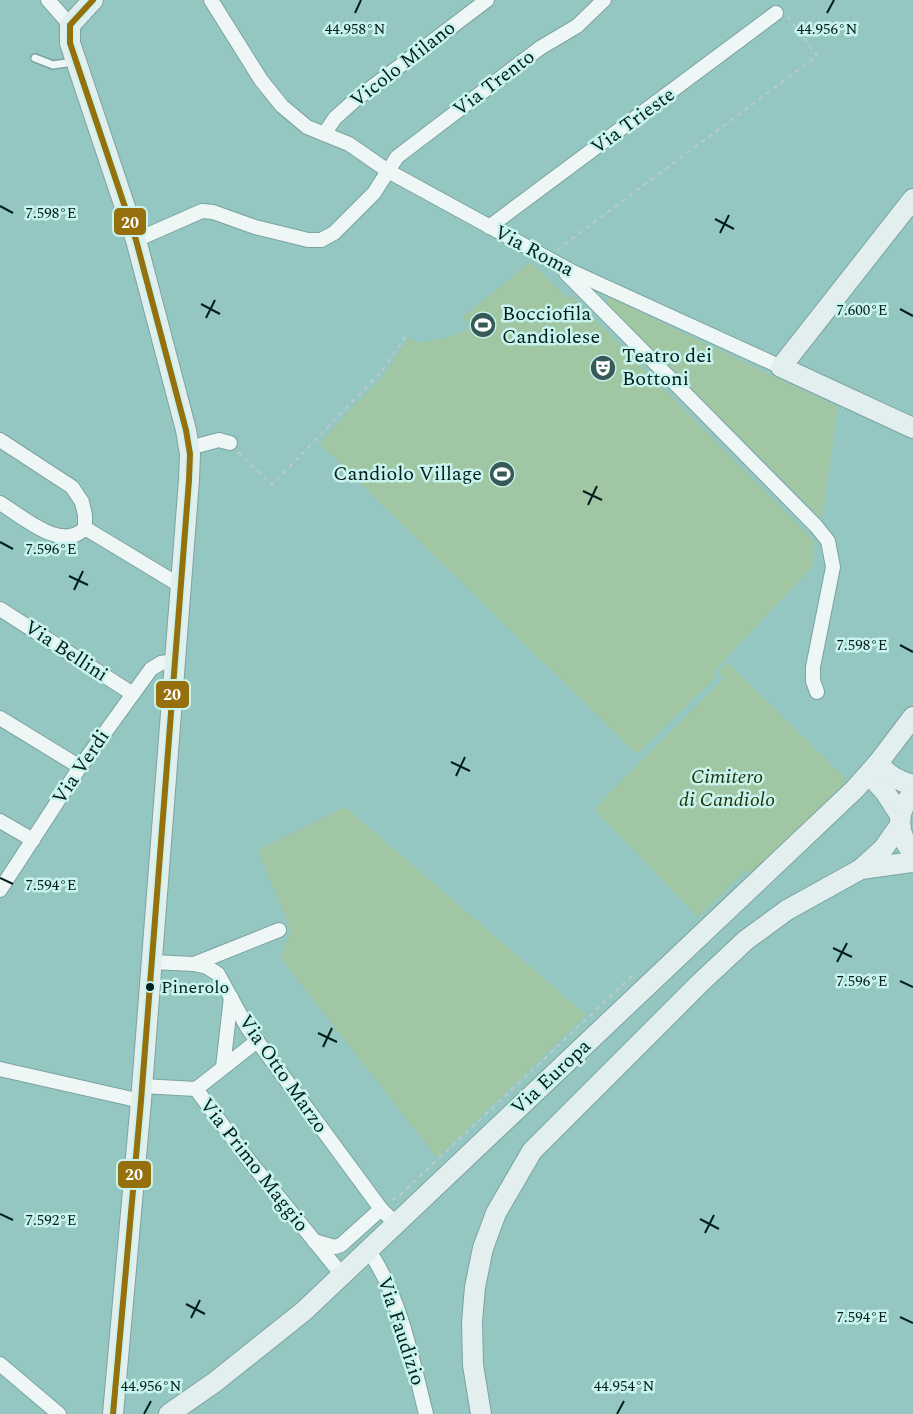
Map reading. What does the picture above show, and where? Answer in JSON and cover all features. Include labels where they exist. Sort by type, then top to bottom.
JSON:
[{"type":"main road","points":[[93,0],[70,25],[70,43],[136,240],[189,448],[189,480],[142,1094],[113,1414]]},
{"type":"main road","points":[[781,367],[913,199]]},
{"type":"main road","name":"Via Roma","points":[[781,367],[913,428]]},
{"type":"main road","name":"Via Europa","points":[[169,1414],[215,1382],[304,1311],[369,1251],[873,769],[913,717]]},
{"type":"main road","points":[[873,769],[913,785]]},
{"type":"main road","points":[[873,769],[900,820],[902,837],[913,852]]},
{"type":"main road","points":[[481,1414],[473,1365],[472,1322],[475,1287],[483,1248],[496,1213],[532,1151],[746,940],[787,909],[861,869],[883,849],[900,820],[904,806],[913,794]]},
{"type":"main road","points":[[861,869],[913,862]]},
{"type":"street","points":[[48,0],[70,25]]},
{"type":"street","name":"Via Roma","points":[[211,0],[261,80],[282,106],[307,127],[349,144],[388,171],[553,262],[781,367]]},
{"type":"street","name":"Vicolo Milano","points":[[324,134],[335,118],[355,100],[487,0]]},
{"type":"street","name":"Via Trento","points":[[136,240],[202,211],[213,212],[255,227],[308,240],[321,240],[334,233],[374,193],[397,156],[540,48],[577,26],[604,0]]},
{"type":"street","name":"Via Trieste","points":[[489,226],[779,11]]},
{"type":"street","points":[[553,262],[816,526],[828,541],[833,567],[813,667],[813,681],[817,692]]},
{"type":"street","points":[[0,440],[78,493],[85,515],[85,528],[72,537],[57,536],[48,533],[0,503]]},
{"type":"street","points":[[189,448],[219,440],[230,443]]},
{"type":"street","points":[[85,528],[181,586]]},
{"type":"street","name":"Via Bellini","points":[[0,609],[133,694]]},
{"type":"street","name":"Via Verdi","points":[[0,890],[80,767],[151,669],[161,663],[175,661]]},
{"type":"street","points":[[0,718],[80,767]]},
{"type":"street","points":[[0,821],[33,840]]},
{"type":"street","points":[[194,964],[279,930]]},
{"type":"street","name":"Via Otto Marzo","points":[[152,962],[194,964],[207,967],[218,974],[247,1028],[386,1205],[396,1224]]},
{"type":"street","name":"Via Primo Maggio","points":[[223,1067],[231,997]]},
{"type":"street","name":"Via Primo Maggio","points":[[0,1070],[142,1094],[196,1089],[257,1041]]},
{"type":"street","name":"Via Primo Maggio","points":[[196,1089],[312,1240],[342,1275]]},
{"type":"street","name":"Via Primo Maggio","points":[[312,1240],[334,1247],[341,1245],[386,1205]]},
{"type":"street","name":"Via Faudizio","points":[[369,1251],[387,1284],[408,1342],[426,1414]]},
{"type":"street","points":[[0,1364],[59,1414]]},
{"type":"lane","points":[[35,58],[53,65],[75,62]]},
{"type":"path","points":[[553,262],[817,56],[779,11]]},
{"type":"path","points":[[230,443],[272,484],[380,373],[407,335]]},
{"type":"path","points":[[386,1205],[398,1197],[640,969]]},
{"type":"green space","name":"Candiolo Village","points":[[530,262],[567,298],[571,295],[813,540],[813,566],[713,672],[717,676],[637,754],[319,443],[384,375],[409,337],[418,343],[446,338],[465,330],[470,325],[462,318]]},
{"type":"green space","points":[[608,297],[838,407],[822,519],[606,303]]},
{"type":"green space","name":"Cimitero di Candiolo","points":[[727,662],[847,780],[754,876],[747,869],[698,917],[594,809],[724,678],[718,671]]},
{"type":"green space","points":[[345,807],[586,1015],[437,1158],[280,957],[291,930],[258,850]]},
{"type":"transit line","name":"20","points":[[93,0],[70,25],[70,43],[136,240],[186,430],[190,454],[141,1101],[113,1414]]},
{"type":"place","name":"Bocciofila Candiolese","points":[[483,325]]},
{"type":"place","name":"Teatro dei Bottoni","points":[[603,368]]},
{"type":"place","name":"Candiolo Village","points":[[502,474]]},
{"type":"place","name":"Pinerolo","points":[[150,987]]}]
